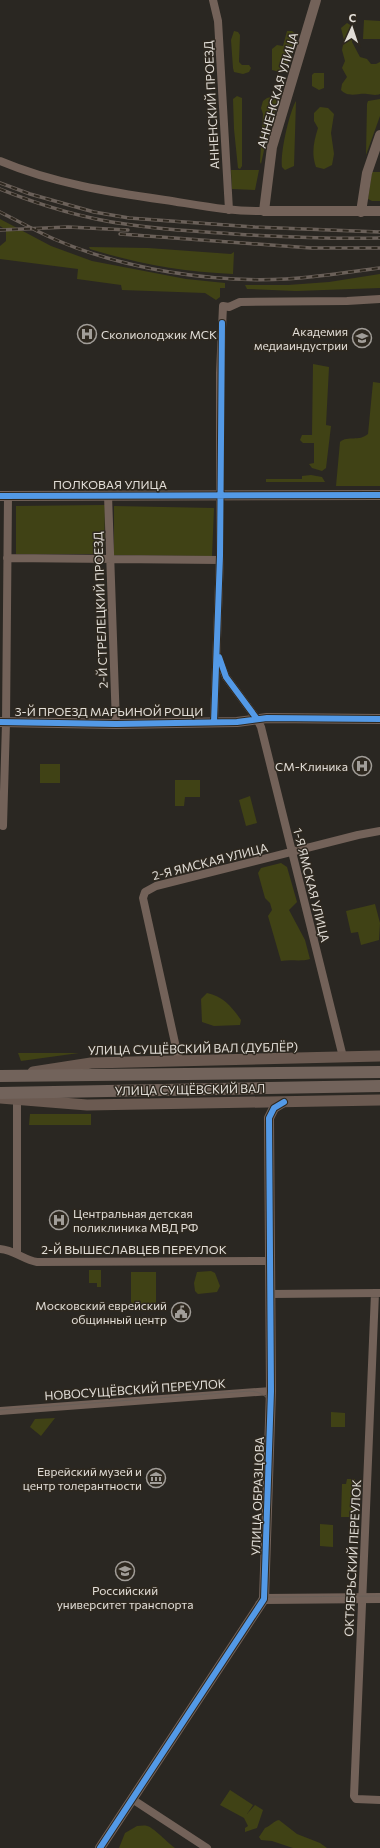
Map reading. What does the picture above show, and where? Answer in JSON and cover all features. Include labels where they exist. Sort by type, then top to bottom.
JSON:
[{"type":"main road","name":"УЛИЦА СУЩЁВСКИЙ ВАЛ (ДУБЛЁР)","points":[[4,1076],[80,1064],[380,1056]]},
{"type":"main road","name":"УЛИЦА СУЩЁВСКИЙ ВАЛ","points":[[4,1076],[380,1072]]},
{"type":"main road","name":"УЛИЦА СУЩЁВСКИЙ ВАЛ","points":[[0,1093],[380,1086]]},
{"type":"main road","points":[[0,1098],[87,1105],[380,1100]]},
{"type":"street","name":"АННЕНСКИЙ ПРОЕЗД","points":[[213,0],[218,21],[229,210]]},
{"type":"street","name":"АННЕНСКАЯ УЛИЦА","points":[[264,211],[272,147],[316,0]]},
{"type":"street","points":[[361,212],[367,173],[376,155],[380,135]]},
{"type":"street","points":[[0,161],[48,178],[110,192],[229,210],[380,211]]},
{"type":"street","points":[[214,722],[220,560],[223,306],[229,307],[240,302],[347,301],[380,299]]},
{"type":"street","name":"2-Й СТРЕЛЕЦКИЙ ПРОЕЗД","points":[[108,495],[116,724]]},
{"type":"street","name":"ПОЛКОВАЯ УЛИЦА","points":[[4,496],[380,495]]},
{"type":"street","points":[[3,826],[3,723],[7,558],[4,496]]},
{"type":"street","points":[[7,558],[220,560]]},
{"type":"street","points":[[217,652],[220,664],[226,677],[258,720]]},
{"type":"street","name":"3-Й ПРОЕЗД МАРЬИНОЙ РОЩИ","points":[[3,723],[116,724],[237,722],[267,718],[380,719]]},
{"type":"street","name":"1-Я ЯМСКАЯ УЛИЦА","points":[[258,720],[270,762],[343,1057]]},
{"type":"street","name":"2-Я ЯМСКАЯ УЛИЦА","points":[[179,1061],[143,894],[150,888],[156,886],[292,853],[358,835],[380,831]]},
{"type":"street","points":[[17,1100],[17,1254]]},
{"type":"street","points":[[253,1102],[264,1108],[269,1118]]},
{"type":"street","points":[[269,1118],[274,1108],[284,1102]]},
{"type":"street","name":"УЛИЦА ОБРАЗЦОВА","points":[[264,1599],[271,1391],[269,1118]]},
{"type":"street","name":"2-Й ВЫШЕСЛАВЦЕВ ПЕРЕУЛОК","points":[[0,1249],[37,1262],[271,1261]]},
{"type":"street","points":[[271,1294],[377,1293]]},
{"type":"street","name":"ОКТЯБРЬСКИЙ ПЕРЕУЛОК","points":[[377,1293],[354,1796],[356,1799],[380,1800]]},
{"type":"street","name":"НОВОСУЩЁВСКИЙ ПЕРЕУЛОК","points":[[0,1411],[271,1391]]},
{"type":"street","points":[[100,1848],[264,1599],[380,1598]]},
{"type":"street","points":[[132,1799],[207,1848]]},
{"type":"shaded area","points":[[364,20],[380,21],[380,39],[363,39]]},
{"type":"shaded area","points":[[347,23],[352,26],[354,35],[352,42],[360,57],[367,59],[371,64],[380,62],[380,94],[350,95],[341,90],[342,84],[347,77],[342,68],[345,61],[342,50],[344,40],[341,28]]},
{"type":"shaded area","points":[[234,31],[238,32],[240,35],[239,62],[242,65],[249,65],[251,68],[249,72],[243,74],[234,72],[233,68],[231,40]]},
{"type":"shaded area","points":[[287,31],[292,31],[296,34],[290,61],[283,66],[280,72],[272,70],[272,49],[277,45],[283,46]]},
{"type":"shaded area","points":[[314,73],[324,73],[324,88],[319,90],[312,86],[312,75]]},
{"type":"shaded area","points":[[237,96],[242,98],[242,166],[240,169],[238,168],[234,129],[233,99]]},
{"type":"shaded area","points":[[271,97],[277,100],[278,103],[269,127],[261,164],[263,114],[261,108],[263,101]]},
{"type":"shaded area","points":[[380,99],[380,116],[366,155],[367,104],[368,101]]},
{"type":"shaded area","points":[[296,101],[294,166],[285,170],[282,167],[284,144],[288,124]]},
{"type":"shaded area","points":[[320,107],[328,108],[334,114],[331,133],[334,154],[332,165],[324,169],[316,167],[313,152],[318,128],[314,121],[314,113]]},
{"type":"shaded area","points":[[231,170],[259,170],[255,190],[232,189]]},
{"type":"shaded area","points":[[372,172],[380,172],[380,201],[372,201],[368,199]]},
{"type":"shaded area","points":[[0,219],[51,246],[92,261],[186,279],[225,283],[225,288],[220,288],[220,297],[216,300],[205,293],[122,290],[121,285],[77,279],[78,269],[0,259],[0,246],[6,241],[6,230],[0,226]]},
{"type":"shaded area","points":[[89,247],[148,248],[231,254],[234,252],[233,274],[197,271],[145,263],[110,255],[90,249]]},
{"type":"shaded area","points":[[380,274],[380,288],[296,291],[247,289],[245,285],[288,285],[329,282]]},
{"type":"shaded area","points":[[313,364],[329,367],[326,425],[331,426],[326,468],[322,471],[312,468],[309,464],[314,463],[314,443],[303,443],[300,440],[302,435],[312,435]]},
{"type":"shaded area","points":[[373,382],[380,383],[380,486],[336,486],[340,442],[346,439],[361,438],[368,434]]},
{"type":"shaded area","points":[[311,475],[322,477],[325,482],[266,482],[266,479],[302,479],[302,476]]},
{"type":"shaded area","points":[[105,505],[104,554],[16,554],[16,506]]},
{"type":"shaded area","points":[[114,506],[214,508],[212,556],[114,555]]},
{"type":"shaded area","points":[[40,764],[60,764],[60,783],[40,783]]},
{"type":"shaded area","points":[[175,780],[200,780],[200,797],[185,797],[184,806],[175,806]]},
{"type":"shaded area","points":[[250,796],[257,823],[246,826],[239,800]]},
{"type":"shaded area","points":[[281,863],[287,867],[297,902],[289,910],[305,940],[310,959],[281,961],[268,916],[272,910],[270,903],[265,898],[258,873],[261,868]]},
{"type":"shaded area","points":[[375,904],[380,923],[379,940],[361,945],[358,932],[351,933],[346,911]]},
{"type":"shaded area","points":[[207,993],[213,994],[227,1003],[241,1020],[240,1025],[214,1026],[202,1022],[201,999]]},
{"type":"shaded area","points":[[18,1053],[79,1053],[21,1061]]},
{"type":"shaded area","points":[[30,1114],[91,1114],[91,1125],[29,1125]]},
{"type":"shaded area","points":[[89,1270],[101,1270],[101,1287],[97,1287],[97,1283],[89,1283]]},
{"type":"shaded area","points":[[211,1271],[215,1273],[220,1286],[217,1292],[198,1294],[195,1291],[194,1283],[197,1272]]},
{"type":"shaded area","points":[[131,1272],[156,1272],[156,1311],[131,1311]]},
{"type":"shaded area","points":[[331,1412],[345,1413],[345,1427],[331,1427]]},
{"type":"shaded area","points":[[55,1418],[41,1436],[30,1427],[35,1419]]},
{"type":"shaded area","points":[[347,1479],[355,1479],[353,1517],[341,1517],[342,1484],[346,1484]]},
{"type":"shaded area","points":[[320,1524],[333,1525],[333,1547],[320,1546]]},
{"type":"shaded area","points":[[230,1790],[253,1805],[247,1814],[255,1805],[263,1810],[257,1828],[245,1832],[245,1828],[248,1826],[244,1818],[220,1805]]},
{"type":"shaded area","points":[[279,1820],[297,1834],[320,1843],[327,1848],[293,1848],[272,1841],[261,1840],[259,1837],[265,1828]]},
{"type":"shaded area","points":[[137,1826],[149,1827],[175,1848],[119,1848],[125,1833]]},
{"type":"tram line","points":[[0,1410],[250,1391],[258,1392],[264,1395],[272,1407],[267,1573],[253,1618],[102,1848]]},
{"type":"tram line","points":[[256,1602],[267,1597],[380,1596]]},
{"type":"railway","points":[[0,183],[30,194],[94,212],[129,218],[254,227],[380,232]]},
{"type":"railway","points":[[0,189],[46,206],[77,215],[139,226],[271,236],[380,238]]},
{"type":"railway","points":[[0,212],[47,236],[81,249],[138,266],[168,272],[228,279],[258,280],[310,277],[380,268]]},
{"type":"railway","points":[[0,230],[68,227],[128,230]]},
{"type":"railway","points":[[120,234],[311,248],[380,248]]},
{"type":"cycle path","points":[[214,722],[220,556],[222,323]]},
{"type":"cycle path","points":[[0,496],[380,495]]},
{"type":"cycle path","points":[[219,657],[226,677],[257,719]]},
{"type":"cycle path","points":[[0,722],[116,724],[237,722],[267,718],[380,719]]},
{"type":"cycle path","points":[[100,1848],[264,1599],[271,1391],[269,1118],[274,1108],[284,1102]]},
{"type":"place","name":"Сколиолоджик МСК","points":[[87,334]]},
{"type":"place","name":"Академия медиаиндустрии","points":[[362,338]]},
{"type":"place","name":"СМ-Клиника","points":[[362,766]]},
{"type":"place","name":"Центральная детская поликлиника МВД РФ","points":[[59,1220]]},
{"type":"place","name":"Московский еврейский общинный центр","points":[[181,1312]]},
{"type":"place","name":"Еврейский музей и центр толерантности","points":[[156,1478]]},
{"type":"place","name":"Российский университет транспорта","points":[[125,1571]]}]
